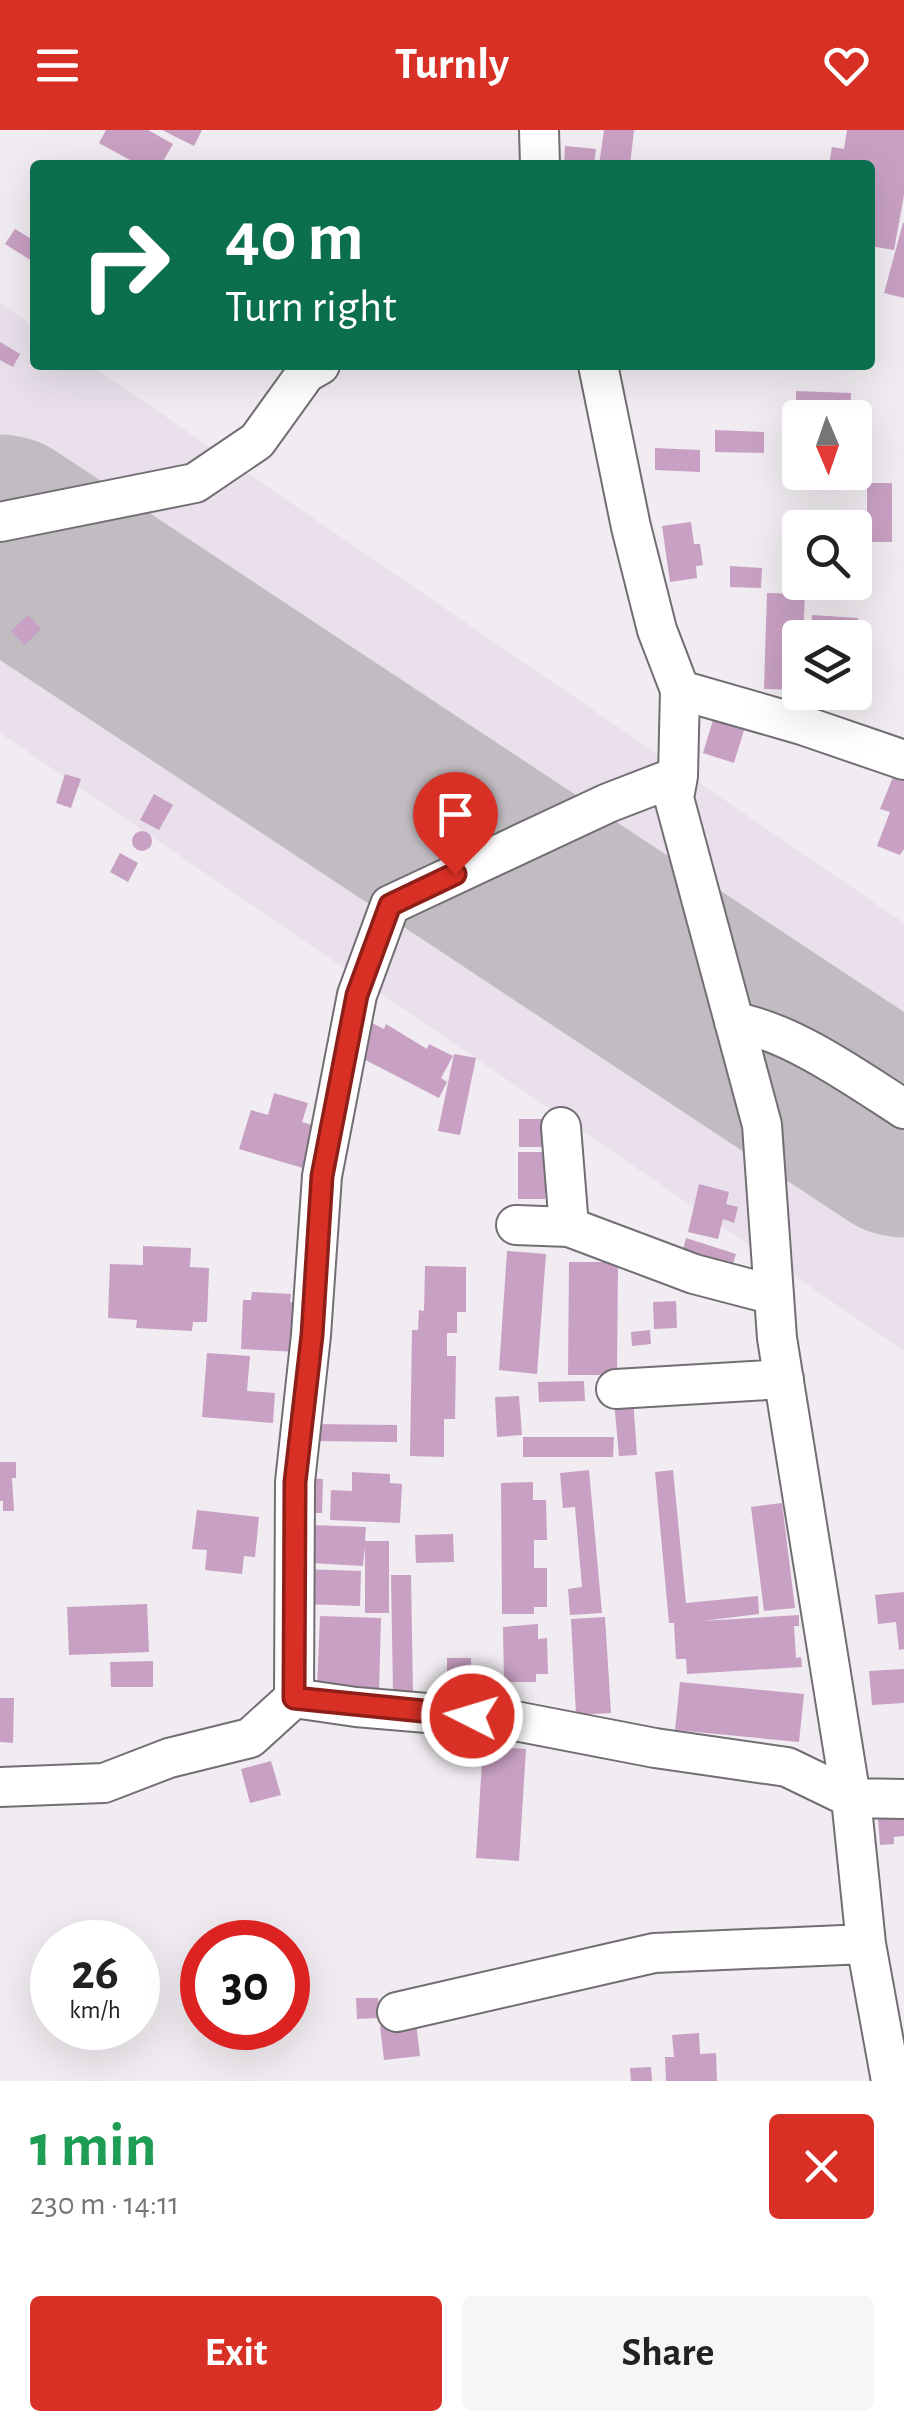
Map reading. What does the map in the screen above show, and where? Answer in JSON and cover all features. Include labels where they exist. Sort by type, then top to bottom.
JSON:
[{"type":"street","points":[[540,130],[540,160]]},
{"type":"street","points":[[0,522],[195,483],[257,441],[311,370]]},
{"type":"street","points":[[599,370],[657,630],[680,690],[674,798],[762,1126],[784,1379],[851,1798],[866,1944],[890,2081]]},
{"type":"street","points":[[680,690],[904,760]]},
{"type":"street","points":[[0,1787],[104,1783],[169,1758],[250,1738],[294,1698],[295,1482],[312,1335],[322,1176],[357,995],[390,905],[590,811],[678,776]]},
{"type":"street","points":[[734,1022],[795,1045],[904,1108]]},
{"type":"street","points":[[562,1127],[569,1227]]},
{"type":"street","points":[[516,1224],[569,1227],[694,1274],[774,1294]]},
{"type":"street","points":[[616,1389],[784,1379]]},
{"type":"street","points":[[294,1698],[510,1720],[655,1748],[786,1767],[851,1798],[904,1799]]},
{"type":"street","points":[[397,2012],[654,1953],[866,1944]]},
{"type":"shaded area","points":[[0,303],[30,324],[30,370],[97,370],[904,923],[904,1351],[0,733]]},
{"type":"building","points":[[106,130],[148,130],[173,144],[164,160],[130,160],[99,143]]},
{"type":"building","points":[[162,130],[202,130],[194,146]]},
{"type":"building","points":[[604,130],[634,130],[631,160],[600,160]]},
{"type":"building","points":[[847,130],[904,130],[904,195],[894,250],[875,247],[875,160],[830,160],[832,147],[844,149]]},
{"type":"building","points":[[565,146],[596,149],[595,160],[564,160]]},
{"type":"building","points":[[904,223],[904,298],[884,293]]},
{"type":"building","points":[[15,229],[30,238],[30,260],[5,244]]},
{"type":"building","points":[[0,342],[20,354],[13,367],[0,360]]},
{"type":"building","points":[[796,391],[851,393],[851,400],[796,400]]},
{"type":"building","points":[[715,430],[764,432],[764,453],[715,452]]},
{"type":"building","points":[[655,448],[700,450],[700,472],[655,470]]},
{"type":"building","points":[[872,483],[892,483],[892,542],[872,542],[872,510],[867,510],[867,490],[872,490]]},
{"type":"building","points":[[691,522],[694,544],[700,544],[703,565],[696,566],[697,578],[670,582],[662,526]]},
{"type":"building","points":[[730,566],[762,568],[761,588],[730,587]]},
{"type":"building","points":[[767,593],[782,593],[782,600],[805,600],[804,620],[782,620],[782,690],[764,689]]},
{"type":"building","points":[[28,615],[41,629],[25,645],[11,631]]},
{"type":"building","points":[[812,615],[858,618],[858,620],[812,620]]},
{"type":"building","points":[[717,707],[748,717],[734,763],[703,753]]},
{"type":"building","points":[[895,772],[904,776],[904,849],[900,855],[877,846],[890,812],[880,809]]},
{"type":"building","points":[[65,774],[81,779],[71,808],[56,803]]},
{"type":"building","points":[[154,794],[173,805],[159,830],[140,820]]},
{"type":"building","points":[[138,831],[146,831],[152,841],[146,851],[138,851],[132,845],[132,837]]},
{"type":"building","points":[[120,853],[138,863],[128,882],[110,872]]},
{"type":"building","points":[[368,1021],[384,1029],[386,1024],[427,1049],[429,1044],[453,1056],[441,1078],[447,1082],[439,1098],[350,1052]]},
{"type":"building","points":[[454,1054],[476,1058],[460,1135],[438,1131]]},
{"type":"building","points":[[274,1093],[308,1103],[302,1122],[319,1127],[306,1169],[239,1149],[251,1110],[268,1115]]},
{"type":"building","points":[[519,1119],[547,1119],[547,1147],[519,1147]]},
{"type":"building","points":[[518,1152],[545,1152],[545,1199],[518,1199]]},
{"type":"building","points":[[699,1184],[729,1192],[726,1204],[738,1207],[734,1223],[723,1219],[718,1239],[688,1232]]},
{"type":"building","points":[[686,1238],[736,1254],[731,1270],[682,1254]]},
{"type":"building","points":[[143,1246],[191,1248],[190,1267],[209,1268],[207,1322],[193,1322],[192,1331],[136,1328],[137,1320],[108,1318],[110,1264],[143,1265]]},
{"type":"building","points":[[507,1251],[546,1254],[537,1374],[499,1370]]},
{"type":"building","points":[[569,1262],[618,1262],[617,1375],[568,1375]]},
{"type":"building","points":[[425,1266],[466,1267],[466,1312],[457,1312],[457,1333],[447,1333],[447,1356],[456,1356],[455,1419],[444,1419],[444,1457],[410,1456],[412,1330],[418,1330],[419,1310],[424,1311]]},
{"type":"building","points":[[252,1292],[291,1294],[290,1302],[301,1303],[298,1352],[241,1349],[243,1300],[251,1300]]},
{"type":"building","points":[[676,1301],[677,1328],[654,1329],[653,1302]]},
{"type":"building","points":[[650,1330],[651,1344],[632,1346],[631,1332]]},
{"type":"building","points":[[207,1353],[250,1356],[247,1391],[275,1393],[273,1423],[202,1417]]},
{"type":"building","points":[[584,1381],[585,1401],[539,1402],[538,1382]]},
{"type":"building","points":[[519,1396],[522,1435],[497,1437],[495,1397]]},
{"type":"building","points":[[633,1399],[637,1455],[619,1456],[614,1401]]},
{"type":"building","points":[[311,1424],[397,1425],[397,1442],[311,1441]]},
{"type":"building","points":[[523,1437],[614,1437],[613,1457],[523,1457]]},
{"type":"building","points":[[0,1462],[16,1462],[16,1478],[12,1478],[14,1511],[3,1511],[0,1501]]},
{"type":"building","points":[[589,1470],[602,1613],[570,1615],[568,1589],[582,1587],[575,1507],[563,1508],[560,1473]]},
{"type":"building","points":[[673,1470],[686,1603],[758,1596],[759,1614],[702,1621],[799,1615],[799,1626],[794,1626],[796,1658],[801,1657],[802,1667],[687,1674],[686,1659],[676,1659],[655,1472]]},
{"type":"building","points":[[352,1472],[390,1474],[390,1483],[402,1484],[400,1523],[330,1520],[331,1490],[352,1491]]},
{"type":"building","points":[[300,1478],[323,1479],[322,1513],[299,1513]]},
{"type":"building","points":[[533,1482],[533,1500],[546,1500],[547,1540],[534,1540],[534,1568],[547,1568],[547,1607],[534,1607],[534,1614],[502,1614],[501,1483]]},
{"type":"building","points":[[782,1503],[795,1608],[764,1611],[751,1507]]},
{"type":"building","points":[[197,1510],[259,1517],[255,1557],[244,1556],[242,1574],[205,1570],[207,1550],[192,1549]]},
{"type":"building","points":[[312,1525],[366,1527],[365,1541],[389,1541],[389,1613],[365,1613],[365,1546],[363,1566],[310,1563]]},
{"type":"building","points":[[453,1534],[454,1562],[416,1563],[415,1535]]},
{"type":"building","points":[[302,1569],[361,1571],[360,1606],[301,1604]]},
{"type":"building","points":[[391,1575],[411,1575],[413,1695],[393,1695]]},
{"type":"building","points":[[904,1592],[904,1649],[899,1650],[896,1622],[878,1624],[875,1595]]},
{"type":"building","points":[[147,1604],[149,1652],[69,1655],[67,1607]]},
{"type":"building","points":[[320,1616],[381,1618],[379,1691],[317,1689]]},
{"type":"building","points":[[605,1617],[611,1713],[576,1715],[571,1619]]},
{"type":"building","points":[[538,1624],[538,1639],[547,1638],[548,1674],[536,1674],[536,1682],[504,1682],[503,1627]]},
{"type":"building","points":[[447,1658],[471,1658],[471,1683],[447,1682]]},
{"type":"building","points":[[153,1661],[153,1687],[111,1687],[110,1662]]},
{"type":"building","points":[[904,1669],[904,1703],[872,1705],[869,1671]]},
{"type":"building","points":[[680,1682],[804,1694],[799,1742],[675,1730]]},
{"type":"building","points":[[0,1698],[14,1698],[13,1743],[0,1742]]},
{"type":"building","points":[[483,1746],[526,1749],[519,1861],[476,1858]]},
{"type":"building","points":[[271,1761],[281,1795],[250,1803],[241,1769]]},
{"type":"building","points":[[904,1816],[904,1836],[894,1837],[894,1844],[880,1845],[878,1818]]},
{"type":"building","points":[[356,1998],[378,1998],[379,2018],[357,2019]]},
{"type":"building","points":[[416,2023],[420,2056],[384,2060],[380,2026]]},
{"type":"building","points":[[699,2033],[700,2054],[716,2053],[717,2081],[666,2081],[665,2057],[674,2057],[672,2035]]},
{"type":"building","points":[[651,2067],[652,2081],[631,2081],[630,2068]]},
{"type":"runway","points":[[0,537],[904,1135]]},
{"type":"route","points":[[455,874],[390,905],[357,995],[322,1176],[312,1335],[295,1482],[294,1698],[472,1716]]}]
